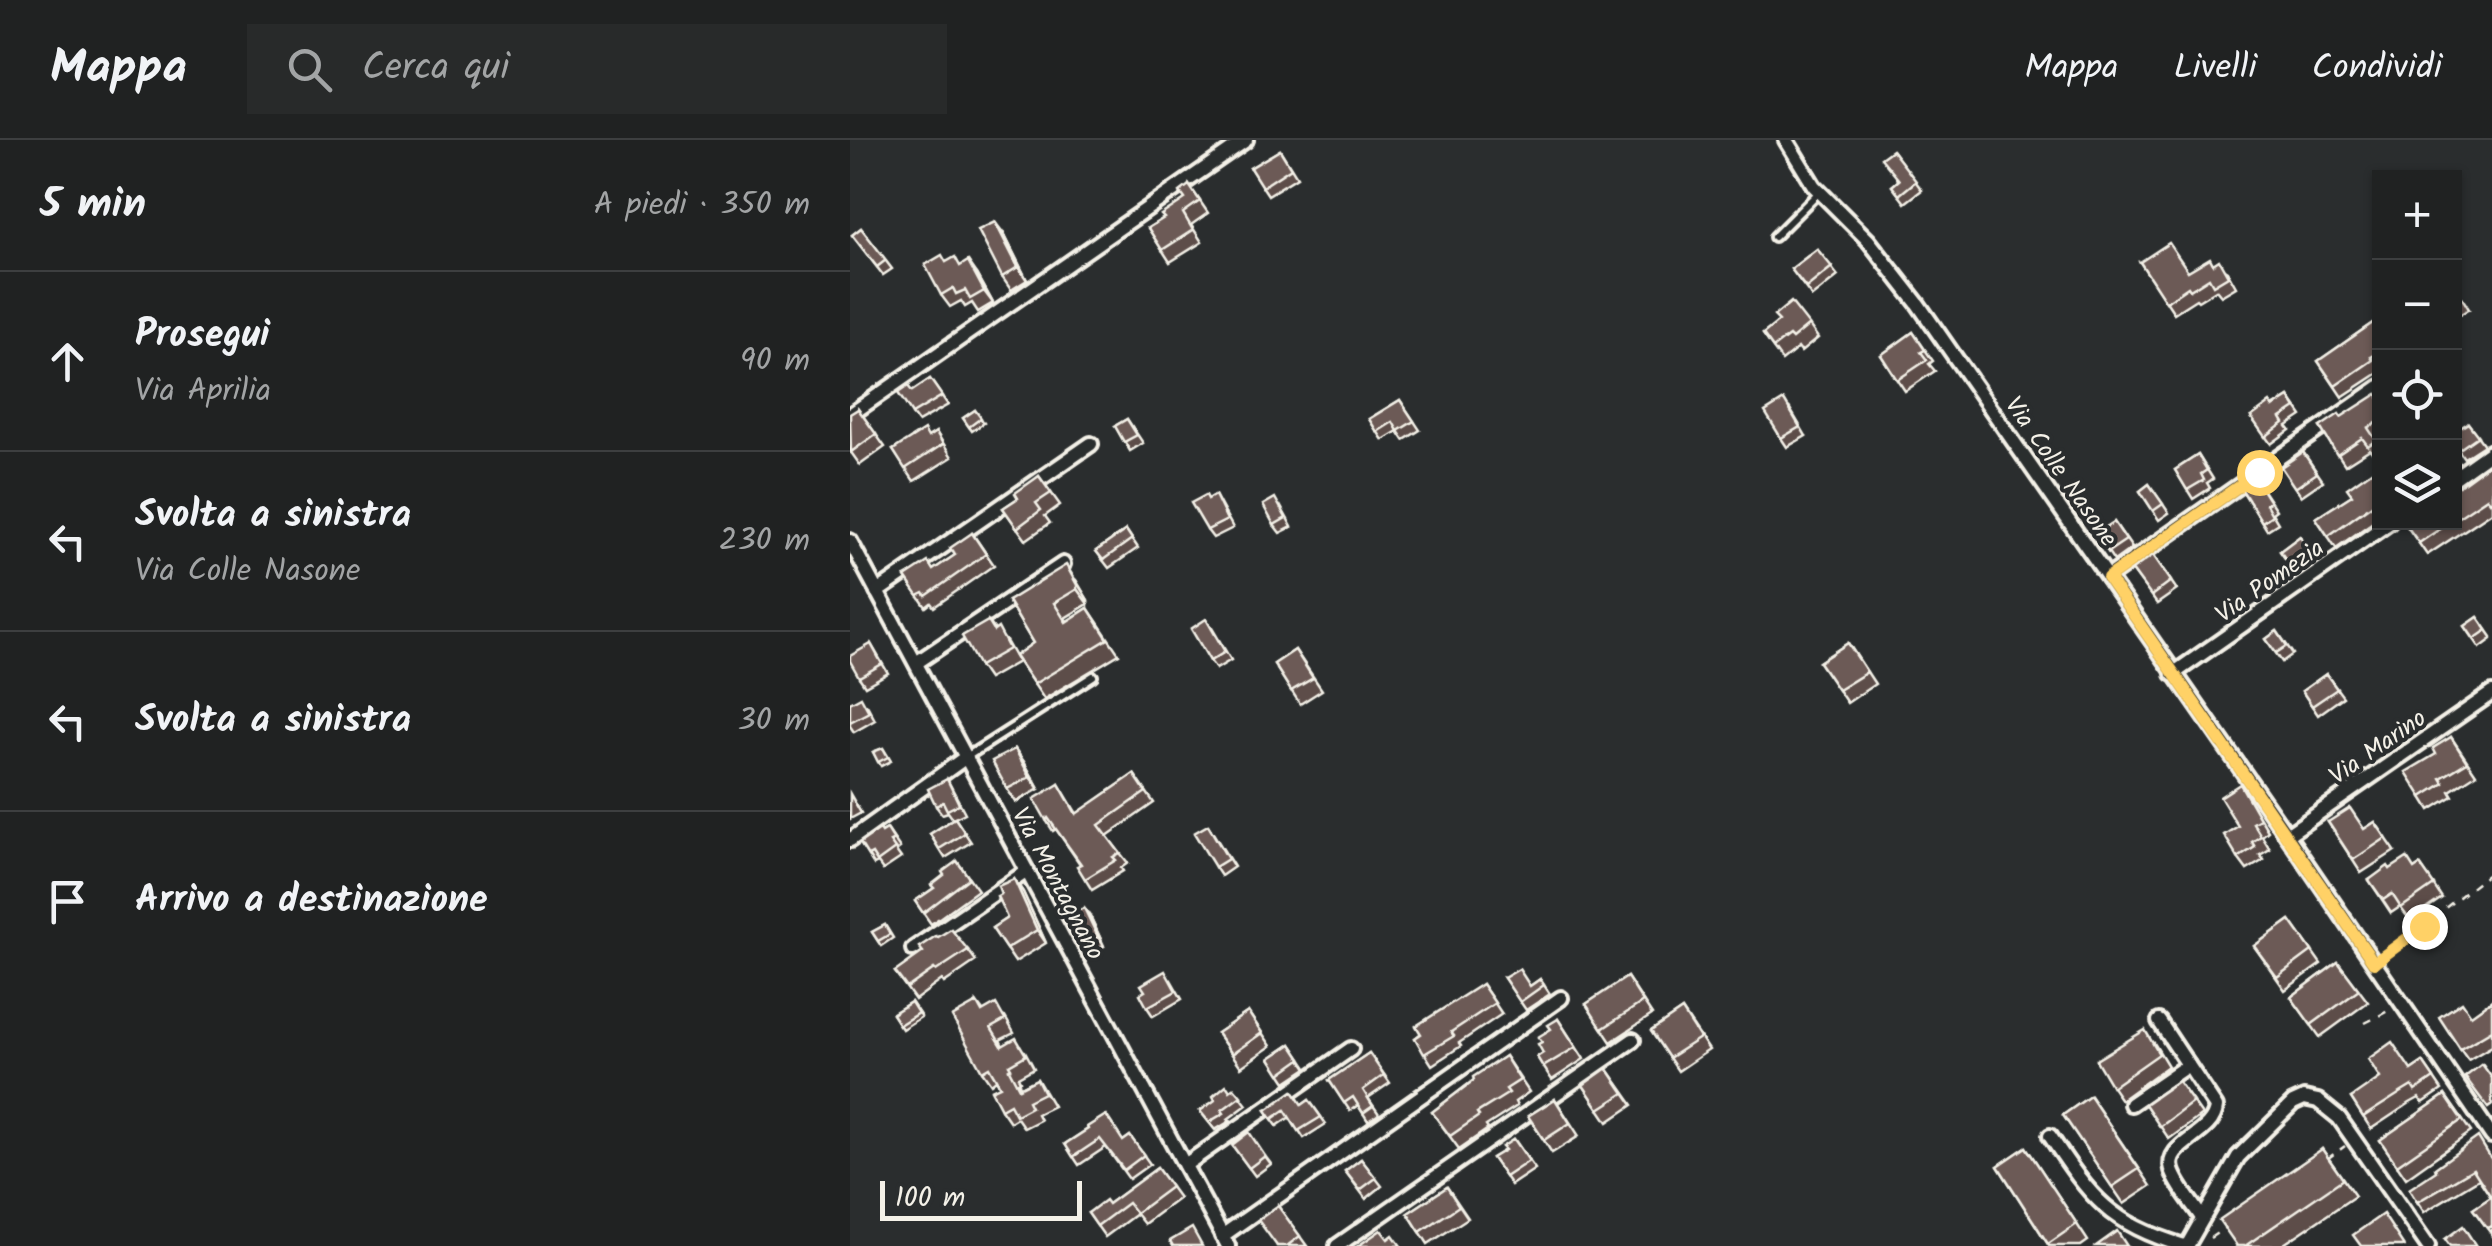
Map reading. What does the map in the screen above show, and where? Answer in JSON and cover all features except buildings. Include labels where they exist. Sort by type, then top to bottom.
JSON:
[{"type":"street","points":[[850,415],[1246,140]]},
{"type":"street","name":"Via Colle Nasone","points":[[1786,140],[1819,192],[1868,240],[1904,286],[2492,1136]]},
{"type":"street","points":[[2108,578],[2372,394]]},
{"type":"street","points":[[877,592],[1091,444]]},
{"type":"street","points":[[2462,473],[2492,452]]},
{"type":"street","name":"Via Pomezia","points":[[2174,674],[2379,530]]},
{"type":"street","name":"Via Montagnano","points":[[850,541],[1225,1241]]},
{"type":"street","points":[[916,664],[1062,564]]},
{"type":"street","name":"Via Marino","points":[[2287,835],[2492,693]]},
{"type":"street","points":[[850,840],[966,757]]},
{"type":"street","points":[[913,949],[1027,870]]},
{"type":"street","points":[[1225,1241],[1561,998]]},
{"type":"street","points":[[2159,1021],[2215,1105],[2216,1114],[2210,1124],[2176,1150],[2171,1165],[2202,1218]]},
{"type":"street","points":[[1337,1246],[1633,1040]]},
{"type":"street","points":[[1184,1165],[1351,1049]]},
{"type":"street","points":[[2131,1104],[2188,1064]]},
{"type":"street","points":[[2050,1136],[2080,1181],[2106,1209],[2148,1234],[2186,1246],[2238,1158],[2296,1100],[2309,1098],[2324,1103],[2340,1118],[2428,1246]]},
{"type":"lane","points":[[1774,237],[1819,192]]},
{"type":"lane","points":[[966,757],[1094,676]]},
{"type":"path","points":[[2374,963],[2492,871]]},
{"type":"path","points":[[2365,1023],[2402,1004]]},
{"type":"path","points":[[2322,1162],[2354,1140]]},
{"type":"path","points":[[2210,1238],[2226,1228]]},
{"type":"route","points":[[2259,472],[2108,578],[2374,963],[2424,926]]}]
